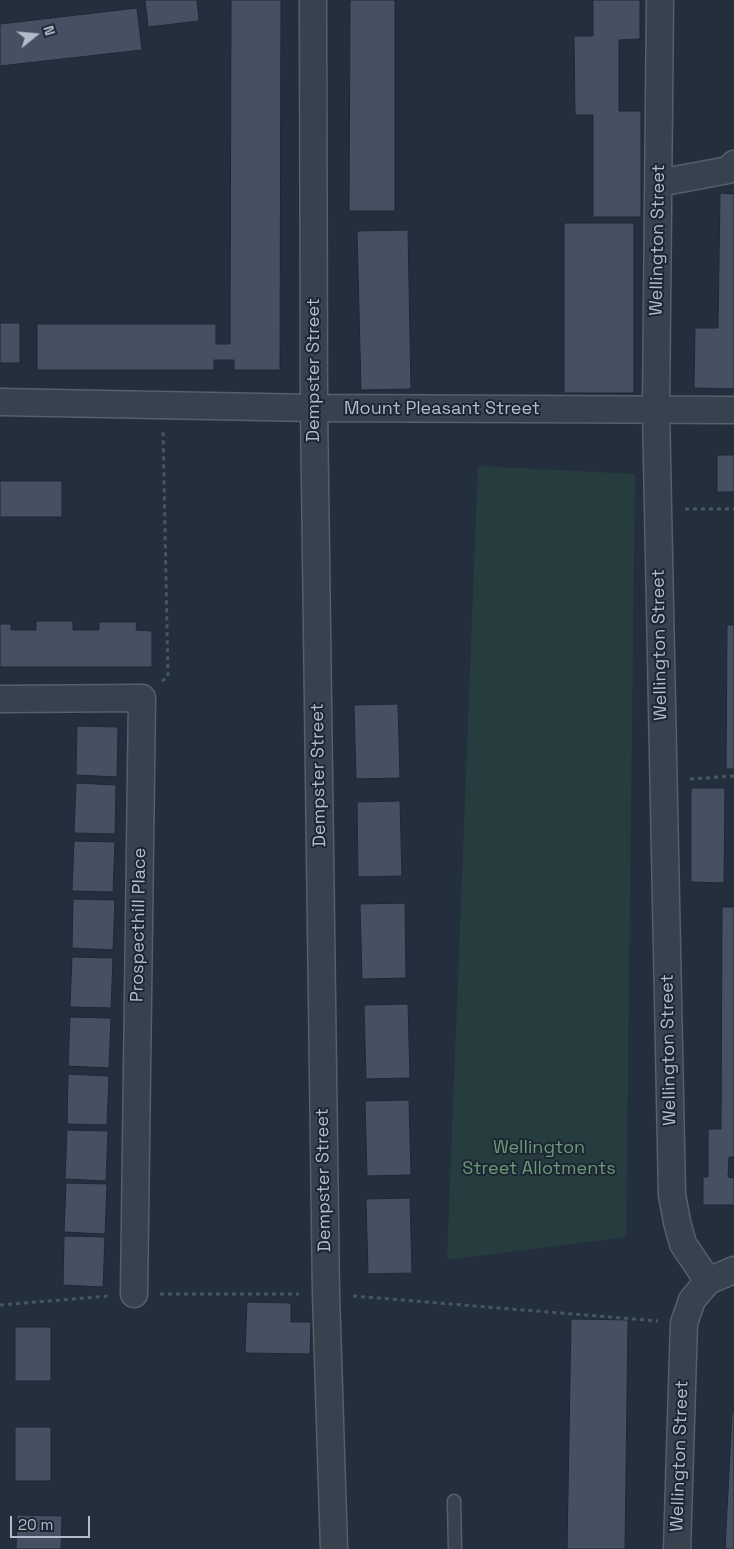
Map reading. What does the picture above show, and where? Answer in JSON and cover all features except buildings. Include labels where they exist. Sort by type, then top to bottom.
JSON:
[{"type":"street","name":"Dempster Street","points":[[313,0],[314,408],[326,1294],[334,1549]]},
{"type":"street","name":"Wellington Street","points":[[660,0],[656,410],[672,1195],[683,1244],[708,1281]]},
{"type":"street","points":[[658,184],[728,170],[734,164]]},
{"type":"street","name":"Mount Pleasant Street","points":[[0,402],[314,408],[734,410]]},
{"type":"street","name":"Prospecthill Place","points":[[0,699],[142,698],[134,1294]]},
{"type":"street","name":"Wellington Street","points":[[677,1549],[684,1323],[692,1300],[708,1281],[734,1270]]},
{"type":"lane","points":[[454,1501],[455,1549]]},
{"type":"path","points":[[163,405],[168,677]]},
{"type":"path","points":[[658,510],[734,509]]},
{"type":"path","points":[[663,780],[734,776]]},
{"type":"green space","name":"Wellington Street Allotments","points":[[478,466],[635,474],[626,1237],[447,1260]]}]
